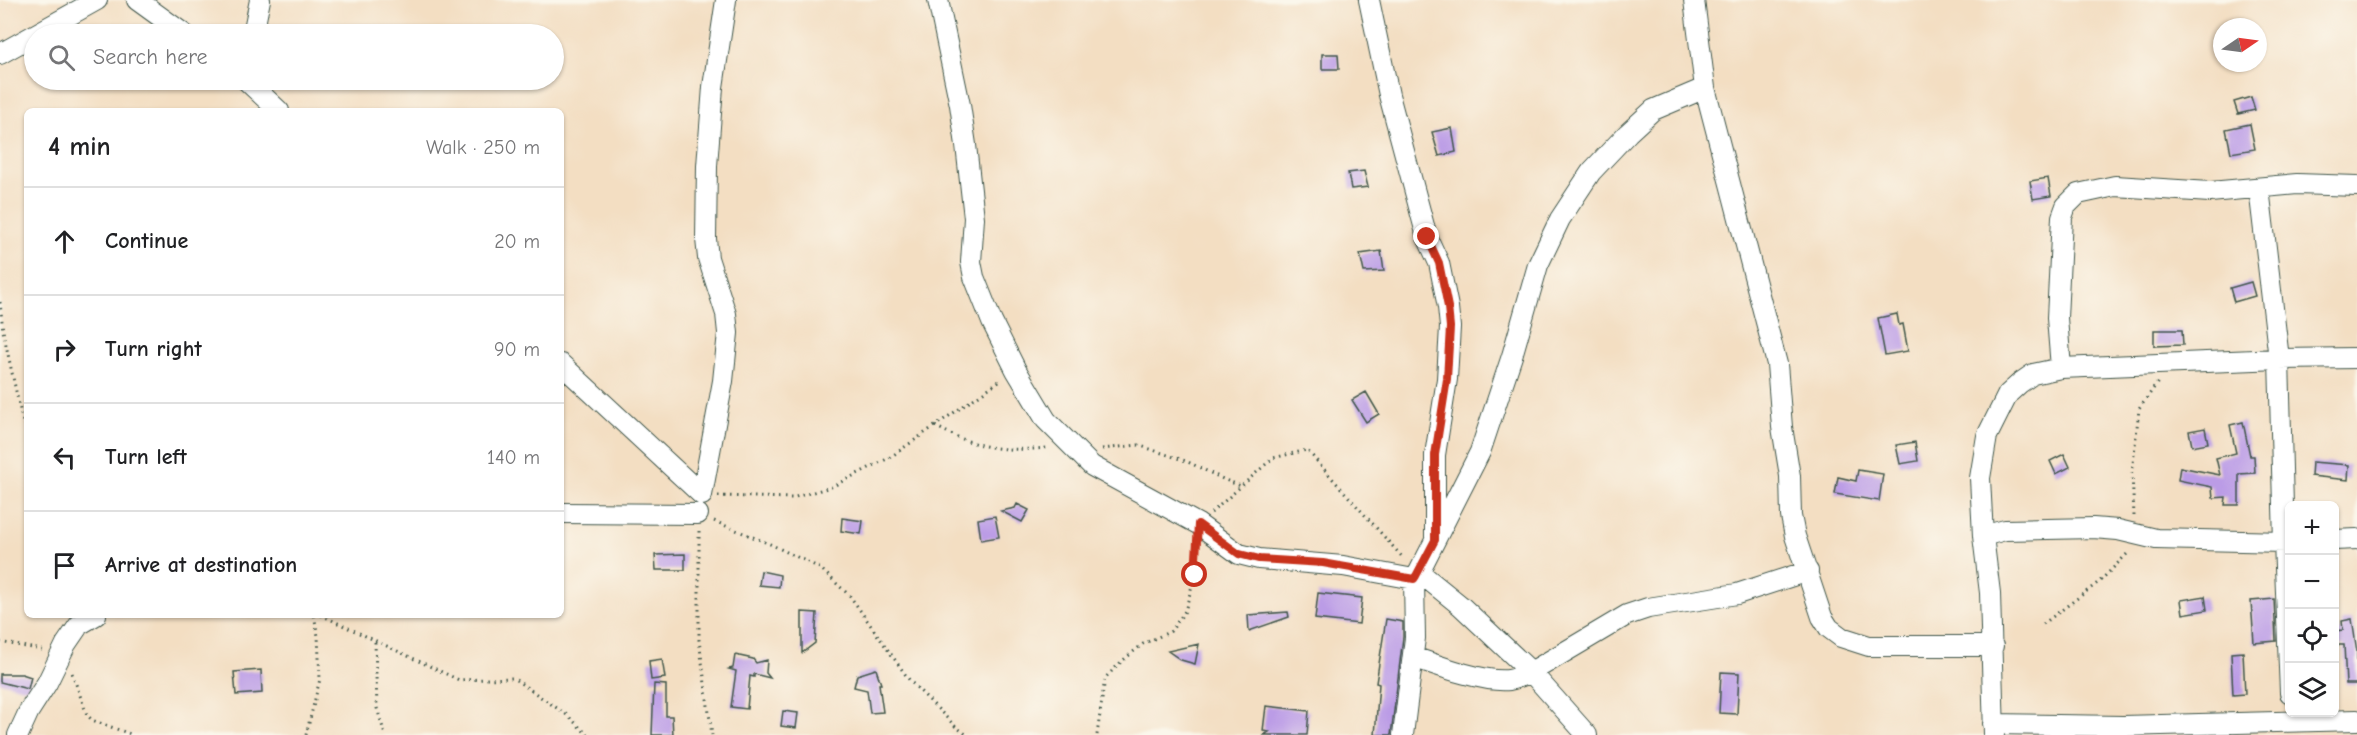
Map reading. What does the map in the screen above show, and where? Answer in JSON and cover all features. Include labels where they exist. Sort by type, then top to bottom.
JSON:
[{"type":"street","points":[[54,24],[97,0]]},
{"type":"street","points":[[137,0],[170,24]]},
{"type":"street","points":[[255,24],[260,0]]},
{"type":"street","points":[[700,505],[723,381],[728,333],[726,314],[708,258],[706,239],[706,166],[713,87],[726,0]]},
{"type":"street","points":[[938,0],[968,155],[974,218],[971,262],[974,277],[992,322],[1016,370],[1046,420],[1092,466],[1198,524],[1239,554],[1259,559],[1323,563],[1416,576],[1461,606],[1531,672],[1587,735]]},
{"type":"street","points":[[1369,0],[1389,95],[1427,237],[1439,263],[1448,307],[1450,327],[1447,379],[1435,455],[1435,540]]},
{"type":"street","points":[[1694,0],[1705,88],[1777,364],[1782,427],[1790,476],[1791,516],[1795,536],[1822,617],[1829,628],[1841,637],[1869,646],[1993,646]]},
{"type":"street","points":[[0,54],[24,41]]},
{"type":"street","points":[[1403,735],[1413,657],[1416,576],[1480,452],[1512,356],[1538,265],[1560,219],[1591,172],[1653,110],[1705,88]]},
{"type":"street","points":[[257,90],[276,108]]},
{"type":"street","points":[[2061,368],[2057,318],[2062,217],[2066,206],[2078,194],[2115,186],[2210,192],[2297,184],[2357,186]]},
{"type":"street","points":[[2259,188],[2279,359],[2285,501]]},
{"type":"street","points":[[2357,358],[2061,368],[2033,374],[2008,394],[1987,436],[1980,478],[1983,536],[1990,592],[1994,730],[2062,723],[2123,726],[2357,720]]},
{"type":"street","points":[[564,367],[700,505]]},
{"type":"street","points":[[564,513],[700,505]]},
{"type":"street","points":[[1983,536],[2005,530],[2093,528],[2118,530],[2156,539],[2285,542]]},
{"type":"street","points":[[2339,540],[2357,539]]},
{"type":"street","points":[[2287,555],[2289,663]]},
{"type":"street","points":[[1413,657],[1445,669],[1495,681],[1511,680],[1531,672],[1627,615],[1648,608],[1737,594],[1808,571]]},
{"type":"street","points":[[18,735],[29,711],[47,684],[66,644],[79,625],[91,618]]},
{"type":"path","points":[[0,302],[3,330],[24,423]]},
{"type":"path","points":[[2043,624],[2099,582],[2129,553],[2137,534],[2133,512],[2132,473],[2139,409],[2161,377],[2179,363]]},
{"type":"path","points":[[700,505],[792,498],[831,488],[889,458],[1016,370]]},
{"type":"path","points":[[1097,735],[1105,678],[1143,644],[1171,632],[1185,611],[1195,575],[1198,524],[1274,458],[1307,450],[1367,516],[1416,576]]},
{"type":"path","points":[[700,505],[699,640],[712,735]]},
{"type":"path","points":[[700,505],[770,544],[820,568],[850,596],[910,681],[967,735]]},
{"type":"path","points":[[306,735],[320,679],[318,636],[315,618]]},
{"type":"path","points":[[327,618],[459,680],[513,678],[567,715],[588,735]]},
{"type":"path","points":[[375,642],[378,708],[385,735]]},
{"type":"path","points":[[123,730],[133,735]]},
{"type":"building","points":[[1322,54],[1338,54],[1339,69],[1322,69]]},
{"type":"building","points":[[2251,97],[2255,110],[2238,114],[2234,102]]},
{"type":"building","points":[[2250,124],[2255,149],[2231,153],[2226,129]]},
{"type":"building","points":[[1452,128],[1456,152],[1439,156],[1432,132]]},
{"type":"building","points":[[1364,171],[1368,187],[1351,189],[1348,173]]},
{"type":"building","points":[[2048,178],[2051,196],[2033,199],[2030,181]]},
{"type":"building","points":[[1381,251],[1384,271],[1364,272],[1360,254]]},
{"type":"building","points":[[2251,282],[2255,296],[2234,302],[2230,288]]},
{"type":"building","points":[[1897,314],[1899,325],[1903,324],[1908,351],[1885,355],[1878,318]]},
{"type":"building","points":[[2154,330],[2182,330],[2183,345],[2154,346]]},
{"type":"building","points":[[1366,392],[1379,414],[1366,422],[1352,400]]},
{"type":"building","points":[[2243,422],[2250,456],[2254,456],[2255,473],[2239,474],[2239,505],[2225,505],[2226,497],[2213,498],[2212,487],[2178,480],[2180,467],[2220,475],[2216,458],[2236,453],[2230,425]]},
{"type":"building","points":[[2205,428],[2208,443],[2192,446],[2189,431]]},
{"type":"building","points":[[1915,442],[1918,461],[1900,464],[1896,445]]},
{"type":"building","points":[[2064,454],[2070,467],[2056,474],[2050,461]]},
{"type":"building","points":[[2312,462],[2349,465],[2348,480],[2311,476]]},
{"type":"building","points":[[1858,470],[1883,474],[1879,501],[1835,494],[1838,477],[1856,481]]},
{"type":"building","points":[[1017,504],[1029,510],[1022,522],[1001,511],[1015,508]]},
{"type":"building","points":[[995,516],[999,537],[981,540],[978,519]]},
{"type":"building","points":[[842,518],[863,521],[861,534],[841,531]]},
{"type":"building","points":[[685,554],[685,570],[656,570],[655,555]]},
{"type":"building","points":[[761,571],[780,575],[779,587],[759,585]]},
{"type":"building","points":[[1318,593],[1362,598],[1359,624],[1315,619]]},
{"type":"building","points":[[2205,596],[2207,610],[2183,614],[2181,600]]},
{"type":"building","points":[[2274,599],[2276,641],[2254,643],[2251,601]]},
{"type":"building","points":[[802,612],[817,613],[815,643],[802,653]]},
{"type":"building","points":[[1288,612],[1289,617],[1249,631],[1248,615]]},
{"type":"building","points":[[1386,619],[1403,622],[1403,637],[1391,735],[1375,735],[1379,684],[1376,683]]},
{"type":"building","points":[[2352,619],[2357,652],[2357,684],[2346,684],[2344,645],[2339,645],[2339,630],[2343,630],[2342,621]]},
{"type":"building","points":[[1199,644],[1195,664],[1181,660],[1168,651]]},
{"type":"building","points":[[2243,652],[2245,694],[2233,695],[2231,653]]},
{"type":"building","points":[[735,655],[753,659],[756,663],[767,660],[766,673],[770,678],[754,674],[754,677],[750,676],[747,709],[731,707],[736,671],[729,669],[733,668]]},
{"type":"building","points":[[662,659],[665,678],[651,680],[649,661]]},
{"type":"building","points":[[876,669],[881,684],[879,684],[883,712],[870,713],[867,690],[854,687],[857,675]]},
{"type":"building","points":[[261,670],[262,693],[236,695],[234,672]]},
{"type":"building","points":[[1721,672],[1739,673],[1737,714],[1719,713]]},
{"type":"building","points":[[0,674],[22,674],[31,677],[28,689],[0,682]]},
{"type":"building","points":[[654,684],[666,685],[666,716],[672,716],[673,735],[652,735]]},
{"type":"building","points":[[1266,706],[1309,711],[1307,735],[1264,735],[1269,732],[1263,731]]},
{"type":"building","points":[[783,711],[798,713],[796,728],[781,726]]},
{"type":"route","points":[[1195,575],[1198,524],[1239,554],[1259,559],[1323,563],[1414,579],[1435,540],[1435,455],[1447,379],[1450,327],[1439,263],[1427,237]]}]
